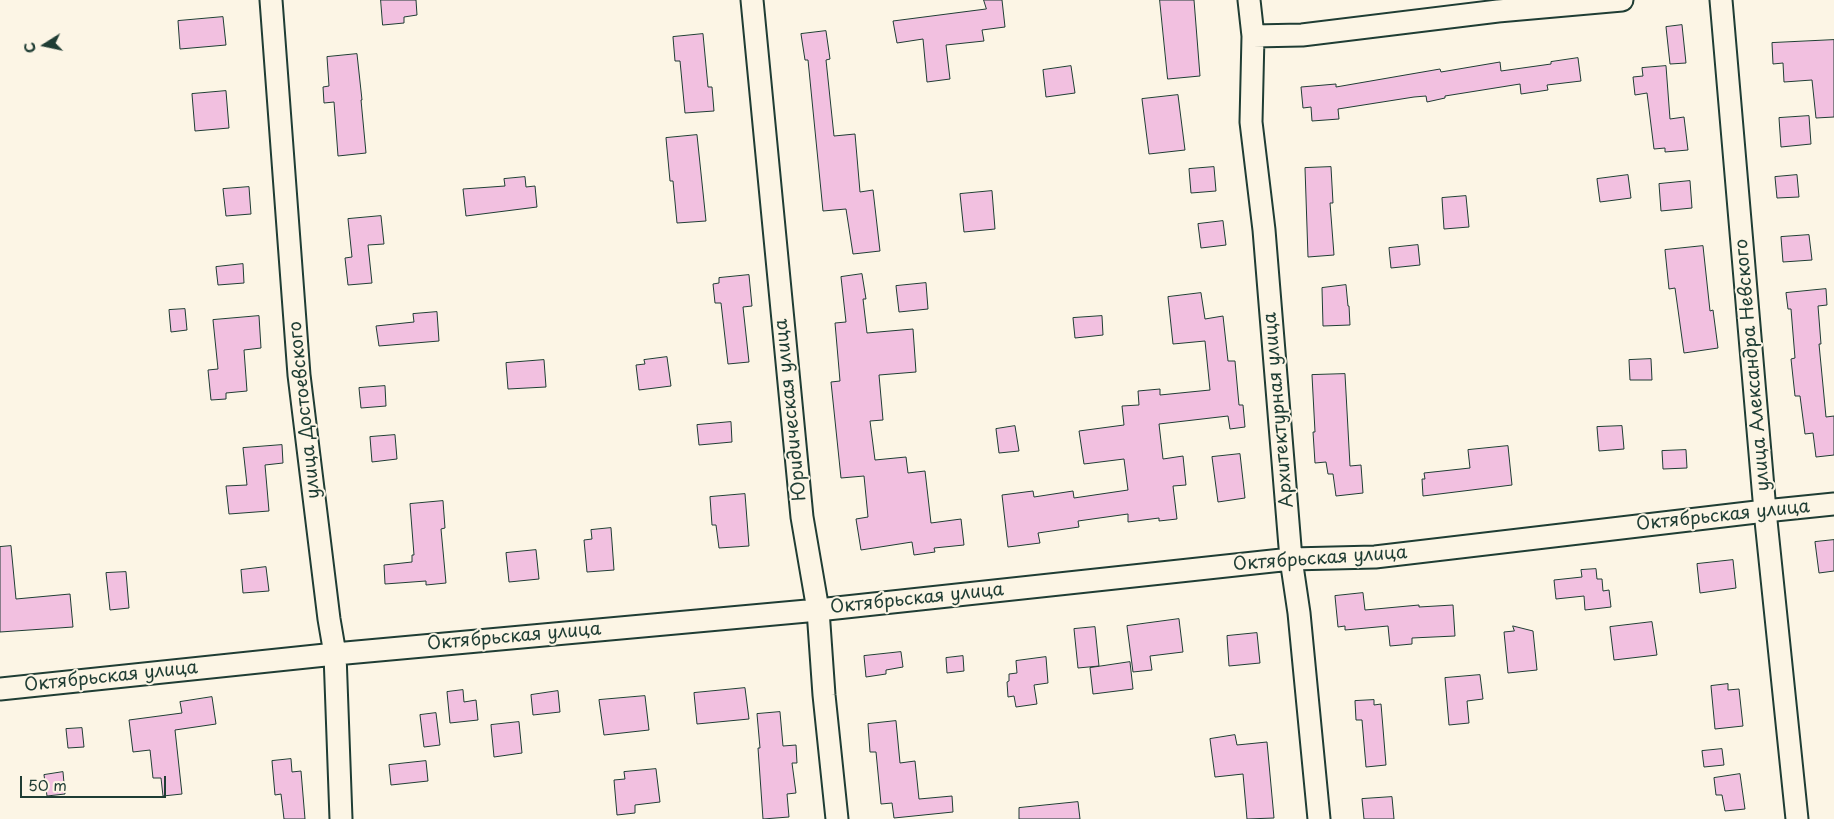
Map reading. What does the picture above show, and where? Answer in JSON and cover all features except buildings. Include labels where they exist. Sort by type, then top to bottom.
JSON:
[{"type":"street","name":"улица Достоевского","points":[[271,0],[299,375],[335,654],[341,819]]},
{"type":"street","name":"Юридическая улица","points":[[752,0],[802,517],[818,610],[824,695],[837,819]]},
{"type":"street","name":"Архитектурная улица","points":[[1249,0],[1253,36],[1251,122],[1264,230],[1291,559],[1299,613],[1319,819]]},
{"type":"street","points":[[1253,36],[1302,35],[1498,10],[1620,0]]},
{"type":"street","name":"улица Александра Невского","points":[[1721,0],[1765,511],[1797,819]]},
{"type":"street","name":"Октябрьская улица","points":[[0,689],[335,654],[818,610],[1291,559],[1376,557],[1834,504]]}]
